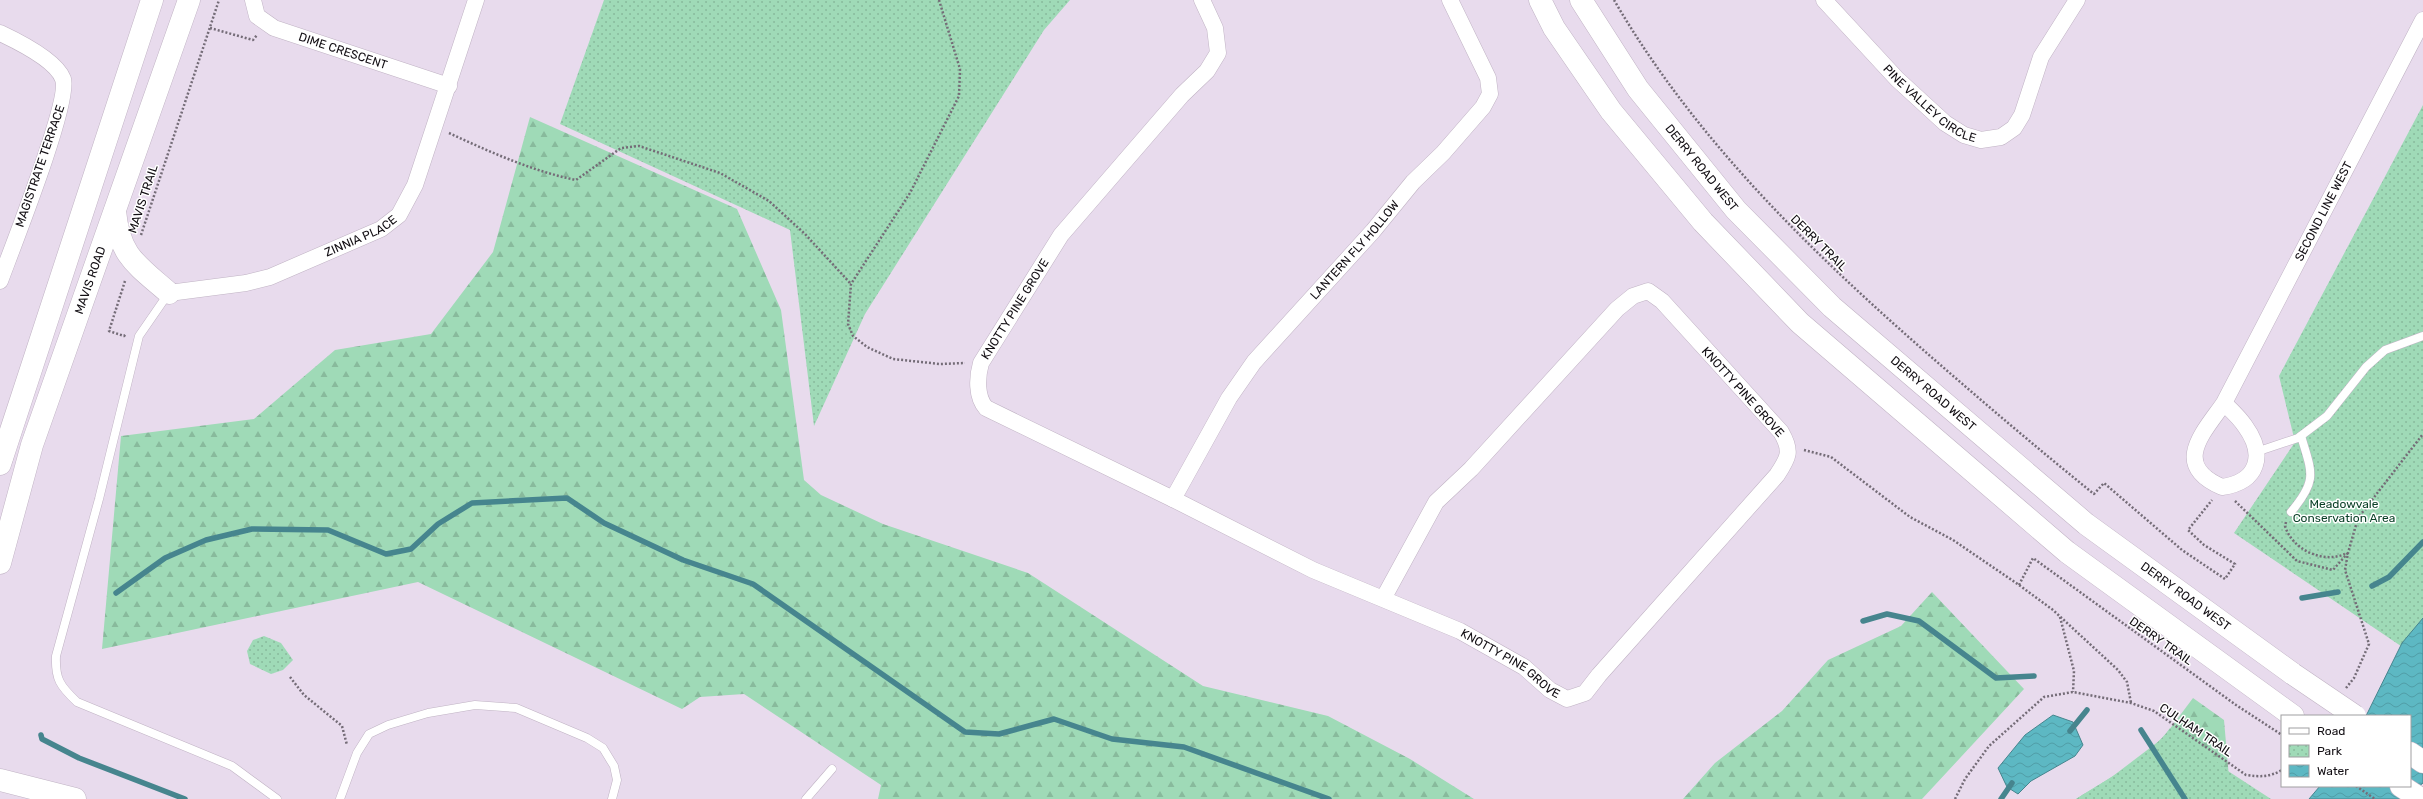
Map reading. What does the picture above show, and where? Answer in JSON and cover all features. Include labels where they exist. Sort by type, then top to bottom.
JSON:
[{"type":"main road","points":[[1,461],[152,0]]},
{"type":"main road","name":"MAVIS ROAD","points":[[0,563],[32,445],[189,0]]},
{"type":"main road","points":[[1540,0],[1554,28],[1610,111],[1703,222],[1800,323],[2066,552],[2285,710]]},
{"type":"main road","name":"DERRY ROAD WEST","points":[[1581,0],[1638,89],[1736,210],[1832,307],[2086,524],[2293,674],[2354,715]]},
{"type":"main road","points":[[115,207],[117,230],[122,247],[132,261],[169,293]]},
{"type":"main road","points":[[2411,754],[2423,762]]},
{"type":"main road","points":[[0,780],[75,799]]},
{"type":"main road","points":[[2403,787],[2421,799]]},
{"type":"street","points":[[253,0],[257,16],[264,22]]},
{"type":"street","name":"ZINNIA PLACE","points":[[169,293],[246,283],[270,277],[390,224],[399,215],[415,185],[476,0]]},
{"type":"street","name":"KNOTTY PINE GROVE","points":[[1202,0],[1215,28],[1218,53],[1207,71],[1182,95],[1061,235],[981,363],[978,380],[980,396],[986,408],[1173,499],[1313,570],[1460,631],[1524,667],[1550,690],[1567,698],[1585,693],[1599,675],[1777,474],[1788,457],[1788,446],[1781,432],[1662,301],[1648,291],[1633,296],[1617,309],[1471,469],[1436,502],[1383,599]]},
{"type":"street","name":"LANTERN FLY HOLLOW","points":[[1173,499],[1229,398],[1254,362],[1373,231],[1413,182],[1444,153],[1483,108],[1490,94],[1488,78],[1450,0]]},
{"type":"street","name":"PINE VALLEY CIRCLE","points":[[1824,0],[1897,79],[1946,123],[1964,135],[1981,140],[2001,137],[2014,128],[2022,115],[2041,57],[2077,0]]},
{"type":"street","name":"SECOND LINE WEST","points":[[2222,487],[2202,475],[2195,463],[2193,451],[2199,438],[2224,403],[2423,20]]},
{"type":"street","name":"DIME CRESCENT","points":[[264,22],[325,46],[448,86]]},
{"type":"street","name":"MAGISTRATE TERRACE","points":[[0,33],[29,47],[48,62],[63,78],[64,96],[42,166],[0,280]]},
{"type":"street","points":[[2222,487],[2242,483],[2250,475],[2256,465],[2256,452],[2246,426],[2224,403]]},
{"type":"lane","points":[[169,293],[139,336],[99,499],[56,656],[56,672],[62,688],[77,702],[232,766],[277,799]]},
{"type":"lane","points":[[2256,452],[2301,436],[2327,416],[2366,367],[2385,350],[2423,336]]},
{"type":"lane","points":[[2291,512],[2308,490],[2311,473],[2301,436]]},
{"type":"lane","points":[[340,799],[353,764],[369,734],[388,725],[428,713],[475,705],[516,708],[569,730],[603,748],[614,766],[616,780],[612,799]]},
{"type":"lane","points":[[806,799],[832,769]]},
{"type":"path","name":"MAVIS TRAIL","points":[[129,331],[124,336],[109,330],[219,0]]},
{"type":"path","points":[[939,0],[960,69],[958,96],[910,193],[851,284],[848,324],[853,336],[867,347],[893,359],[940,364],[981,363]]},
{"type":"path","name":"DERRY TRAIL","points":[[1614,0],[1675,91],[1736,169],[1791,228],[1850,286],[2053,461],[2094,494],[2104,482],[2176,545],[2225,579],[2235,564],[2204,545],[2188,530],[2222,487]]},
{"type":"path","points":[[210,28],[253,40],[264,22]]},
{"type":"path","points":[[435,126],[488,151],[545,172],[576,180],[621,148],[638,146],[720,173],[769,201],[805,234],[851,284]]},
{"type":"path","points":[[2344,691],[2354,678],[2369,644],[2345,570],[2348,553],[2358,518],[2423,434]]},
{"type":"path","points":[[1788,446],[1831,457],[1910,517],[1953,540],[2060,616],[2118,670],[2127,682],[2131,703]]},
{"type":"path","points":[[2222,487],[2297,561],[2333,570],[2348,553]]},
{"type":"path","points":[[2291,512],[2285,526],[2288,535],[2301,550],[2320,555],[2340,556],[2348,553]]},
{"type":"path","name":"DERRY TRAIL","points":[[2018,585],[2032,558],[2101,609],[2281,734]]},
{"type":"path","points":[[2060,616],[2074,671],[2073,692]]},
{"type":"path","points":[[290,677],[304,695],[342,726],[353,764]]},
{"type":"path","name":"CULHAM TRAIL","points":[[1955,799],[1965,779],[1989,746],[2044,697],[2073,692],[2131,703],[2154,711],[2246,775],[2273,775],[2281,771]]},
{"type":"path","points":[[2357,787],[2375,799]]},
{"type":"green space","points":[[604,0],[1070,0],[1044,30],[865,314],[814,426],[790,230],[560,124]]},
{"type":"green space","name":"Meadowvale Conservation Area","points":[[2423,105],[2423,661],[2234,533],[2295,442],[2279,376]]},
{"type":"green space","points":[[530,117],[737,209],[781,310],[804,480],[821,495],[883,524],[1028,573],[1203,686],[1328,716],[1410,759],[1474,799],[878,799],[881,785],[744,694],[700,697],[682,709],[418,582],[102,649],[121,436],[254,419],[335,350],[431,334],[493,252]]},
{"type":"green space","points":[[1932,592],[2024,689],[1922,799],[1683,799],[1715,763],[1782,711],[1828,660],[1901,626]]},
{"type":"green space","points":[[264,636],[281,643],[293,660],[283,670],[271,674],[250,664],[247,651],[253,640]]},
{"type":"green space","points":[[2193,698],[2224,720],[2230,789],[2076,799],[2113,776],[2163,738]]},
{"type":"green space","points":[[2170,728],[2198,746],[2228,771],[2271,799],[2076,799],[2113,776],[2151,749]]},
{"type":"water","points":[[2423,618],[2423,783],[2404,799],[2309,799],[2319,787],[2411,787],[2411,715],[2366,715],[2402,643]]},
{"type":"water","points":[[2053,715],[2073,722],[2083,745],[2075,756],[2031,781],[2018,794],[2007,787],[1998,768],[2025,735]]},
{"type":"waterway","points":[[116,593],[165,558],[206,540],[252,529],[328,530],[386,554],[411,549],[438,524],[472,503],[567,498],[604,523],[683,560],[753,584],[965,732],[999,734],[1054,719],[1112,739],[1184,747],[1329,799]]},
{"type":"waterway","points":[[2372,586],[2389,577],[2423,542]]},
{"type":"waterway","points":[[2302,598],[2338,592]]},
{"type":"waterway","points":[[1863,621],[1887,614],[1919,621],[1996,678],[2034,676]]},
{"type":"waterway","points":[[2070,731],[2087,710]]},
{"type":"waterway","points":[[2141,730],[2185,799]]},
{"type":"waterway","points":[[41,735],[42,739],[79,758],[185,799]]},
{"type":"waterway","points":[[2001,799],[2012,783]]}]
